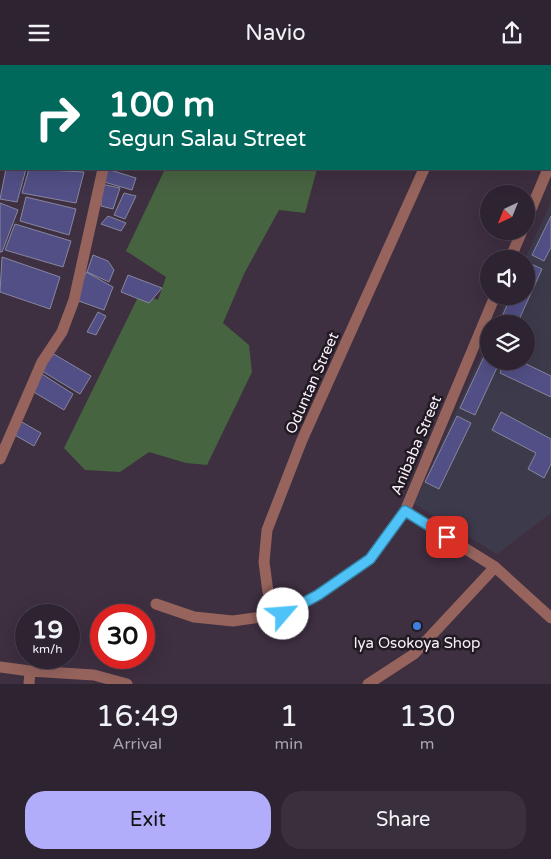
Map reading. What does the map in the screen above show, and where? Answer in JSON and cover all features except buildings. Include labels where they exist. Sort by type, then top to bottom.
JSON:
[{"type":"street","points":[[0,459],[42,362],[62,332],[74,300],[104,170]]},
{"type":"street","name":"Oduntan Street","points":[[283,614],[268,592],[264,562],[267,530],[302,440],[424,170]]},
{"type":"street","points":[[535,200],[548,170]]},
{"type":"street","name":"Anibaba Street","points":[[283,614],[318,595],[370,559],[405,511],[491,305]]},
{"type":"street","points":[[405,511],[495,567],[551,618]]},
{"type":"street","points":[[368,684],[414,654],[495,567]]},
{"type":"street","points":[[156,604],[194,617],[232,621],[283,614]]},
{"type":"street","points":[[0,667],[94,675],[127,684]]},
{"type":"street","points":[[28,684],[30,671]]},
{"type":"shaded area","points":[[551,202],[551,513],[497,554],[414,504],[480,359],[480,370],[535,370],[535,315],[500,315],[504,305],[535,305],[535,250],[529,250]]},
{"type":"green space","points":[[165,170],[317,170],[305,213],[279,210],[245,272],[223,323],[249,345],[252,372],[207,465],[186,463],[149,452],[120,472],[85,470],[64,448],[140,293],[158,300],[166,277],[126,251]]},
{"type":"place","name":"Iya Osokoya Shop","points":[[417,626]]},
{"type":"route","points":[[283,614],[350,575],[370,559],[405,511],[447,537]]}]
